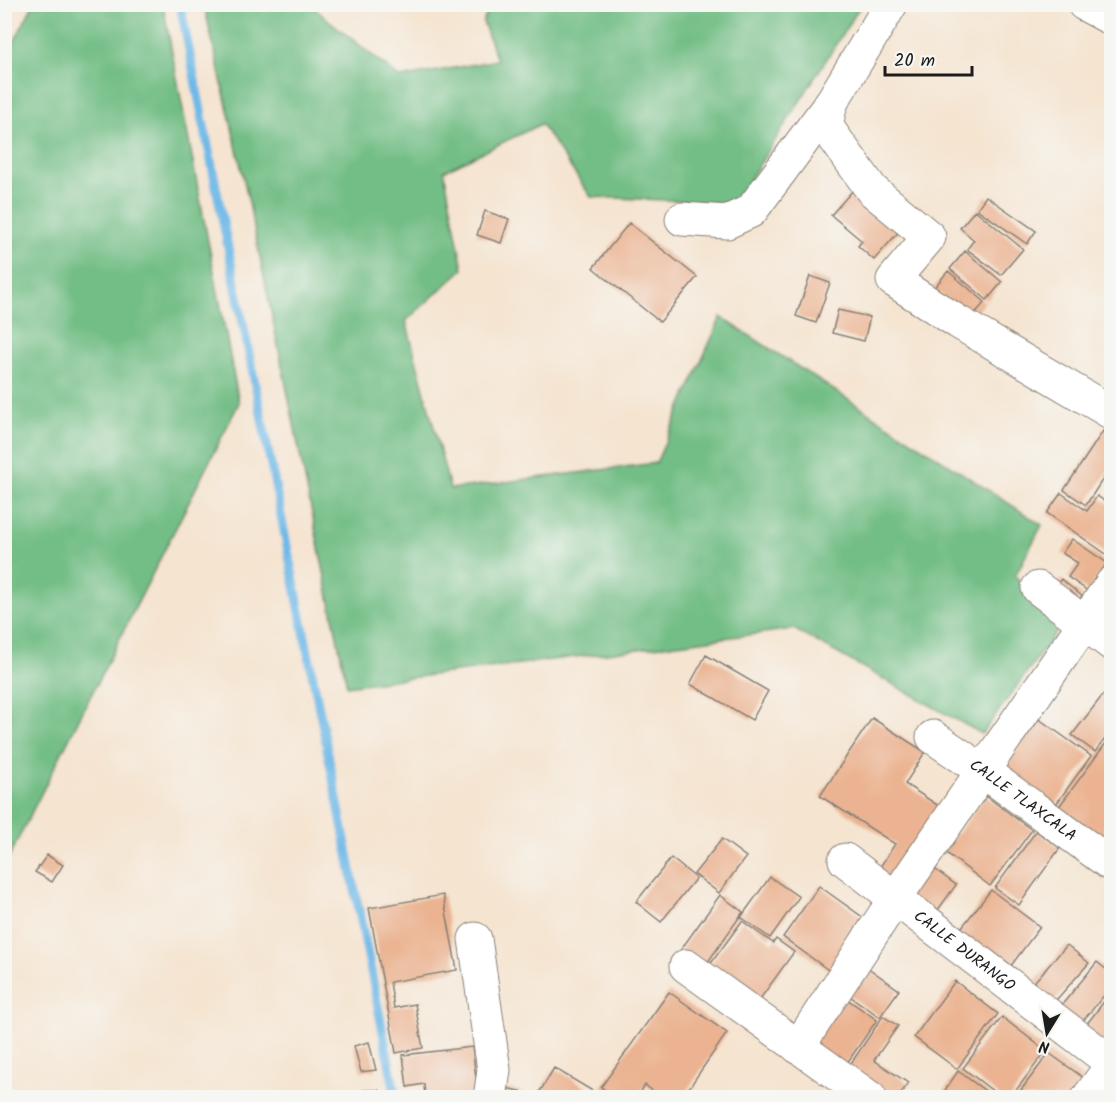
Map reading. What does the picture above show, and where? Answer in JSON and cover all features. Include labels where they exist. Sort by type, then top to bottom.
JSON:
[{"type":"street","points":[[682,219],[727,222],[751,211],[831,103],[891,4]]},
{"type":"street","points":[[1084,4],[1112,19]]},
{"type":"street","points":[[831,103],[826,126],[852,164],[872,189],[929,237],[893,280],[958,322],[1112,413]]},
{"type":"street","points":[[798,1047],[896,897],[1112,583]]},
{"type":"street","points":[[1038,588],[1086,622],[1112,644]]},
{"type":"street","name":"CALLE TLAXCALA","points":[[933,737],[1112,865]]},
{"type":"street","name":"CALLE DURANGO","points":[[845,860],[1112,1064]]},
{"type":"street","points":[[475,939],[494,1070],[490,1098]]},
{"type":"street","points":[[686,966],[870,1098]]},
{"type":"street","points":[[1088,1098],[1112,1064]]},
{"type":"green space","points":[[33,5],[163,5],[239,403],[5,865],[4,61]]},
{"type":"green space","points":[[204,5],[310,5],[400,78],[497,60],[483,22],[490,5],[861,5],[735,203],[591,197],[541,124],[444,171],[463,269],[406,321],[450,489],[656,463],[721,317],[1042,525],[1015,576],[1064,621],[982,734],[794,629],[347,686],[248,198]]},
{"type":"building","points":[[854,189],[901,229],[874,260],[858,246],[862,241],[831,215]]},
{"type":"building","points":[[986,196],[1036,231],[1027,244],[977,209]]},
{"type":"building","points":[[975,210],[1023,249],[1001,275],[967,249],[974,240],[960,228]]},
{"type":"building","points":[[485,211],[509,219],[501,243],[477,235]]},
{"type":"building","points":[[629,223],[697,277],[660,322],[593,268]]},
{"type":"building","points":[[965,251],[1002,282],[987,300],[950,269]]},
{"type":"building","points":[[948,271],[985,302],[970,319],[933,289]]},
{"type":"building","points":[[810,276],[830,283],[816,323],[796,316]]},
{"type":"building","points":[[838,310],[870,317],[864,341],[832,333]]},
{"type":"building","points":[[1109,422],[1112,424],[1112,465],[1086,505],[1064,490]]},
{"type":"building","points":[[1061,493],[1087,511],[1097,496],[1112,506],[1112,558],[1047,513]]},
{"type":"building","points":[[1072,539],[1107,563],[1088,591],[1068,577],[1078,563],[1062,553]]},
{"type":"building","points":[[1061,579],[1082,596],[1073,606],[1052,590]]},
{"type":"building","points":[[706,655],[768,691],[752,720],[690,684]]},
{"type":"building","points":[[1112,683],[1112,730],[1095,752],[1072,735]]},
{"type":"building","points":[[872,718],[925,752],[905,784],[942,808],[892,883],[876,873],[895,844],[820,796]]},
{"type":"building","points":[[1039,719],[1091,756],[1051,811],[1000,774]]},
{"type":"building","points":[[1112,735],[1112,853],[1055,812]]},
{"type":"building","points":[[986,796],[1032,830],[990,886],[944,851]]},
{"type":"building","points":[[1036,831],[1060,848],[1019,905],[995,888]]},
{"type":"building","points":[[722,839],[746,857],[719,893],[694,874]]},
{"type":"building","points":[[47,855],[63,865],[52,882],[35,872]]},
{"type":"building","points":[[671,858],[696,878],[661,922],[636,902]]},
{"type":"building","points":[[929,865],[956,885],[932,918],[904,898]]},
{"type":"building","points":[[770,877],[799,897],[770,938],[741,917]]},
{"type":"building","points":[[819,886],[868,921],[831,972],[783,937]]},
{"type":"building","points":[[991,890],[1040,927],[1004,975],[954,937]]},
{"type":"building","points":[[443,895],[457,970],[390,982],[394,1008],[415,1004],[423,1048],[396,1053],[369,908]]},
{"type":"building","points":[[720,895],[743,912],[703,969],[679,952]]},
{"type":"building","points":[[742,921],[773,943],[776,939],[794,952],[755,1006],[706,970]]},
{"type":"building","points":[[1067,945],[1089,963],[1049,1008],[1028,989]]},
{"type":"building","points":[[1097,962],[1112,974],[1112,986],[1076,1029],[1056,1012]]},
{"type":"building","points":[[867,967],[899,990],[880,1017],[847,994]]},
{"type":"building","points":[[955,981],[998,1014],[957,1069],[914,1037]]},
{"type":"building","points":[[1112,991],[1112,1044],[1080,1033]]},
{"type":"building","points":[[669,992],[727,1033],[682,1098],[662,1098],[645,1085],[637,1098],[616,1098],[601,1087]]},
{"type":"building","points":[[841,995],[877,1020],[840,1073],[804,1049]]},
{"type":"building","points":[[883,1016],[898,1026],[874,1060],[908,1083],[898,1098],[876,1098],[843,1075]]},
{"type":"building","points":[[1002,1017],[1046,1051],[1010,1098],[1002,1098],[963,1068]]},
{"type":"building","points":[[369,1042],[376,1070],[361,1072],[354,1046]]},
{"type":"building","points":[[472,1047],[478,1094],[425,1098],[424,1084],[407,1087],[403,1055]]},
{"type":"building","points":[[1049,1053],[1085,1079],[1072,1098],[1015,1098]]},
{"type":"building","points":[[554,1068],[596,1093],[593,1098],[536,1098]]},
{"type":"building","points":[[958,1071],[995,1098],[941,1096]]},
{"type":"building","points":[[495,1086],[521,1091],[520,1098],[493,1098]]},
{"type":"building","points":[[363,1090],[379,1090],[379,1098],[364,1098]]},
{"type":"waterway","points":[[180,4],[396,1098]]}]
